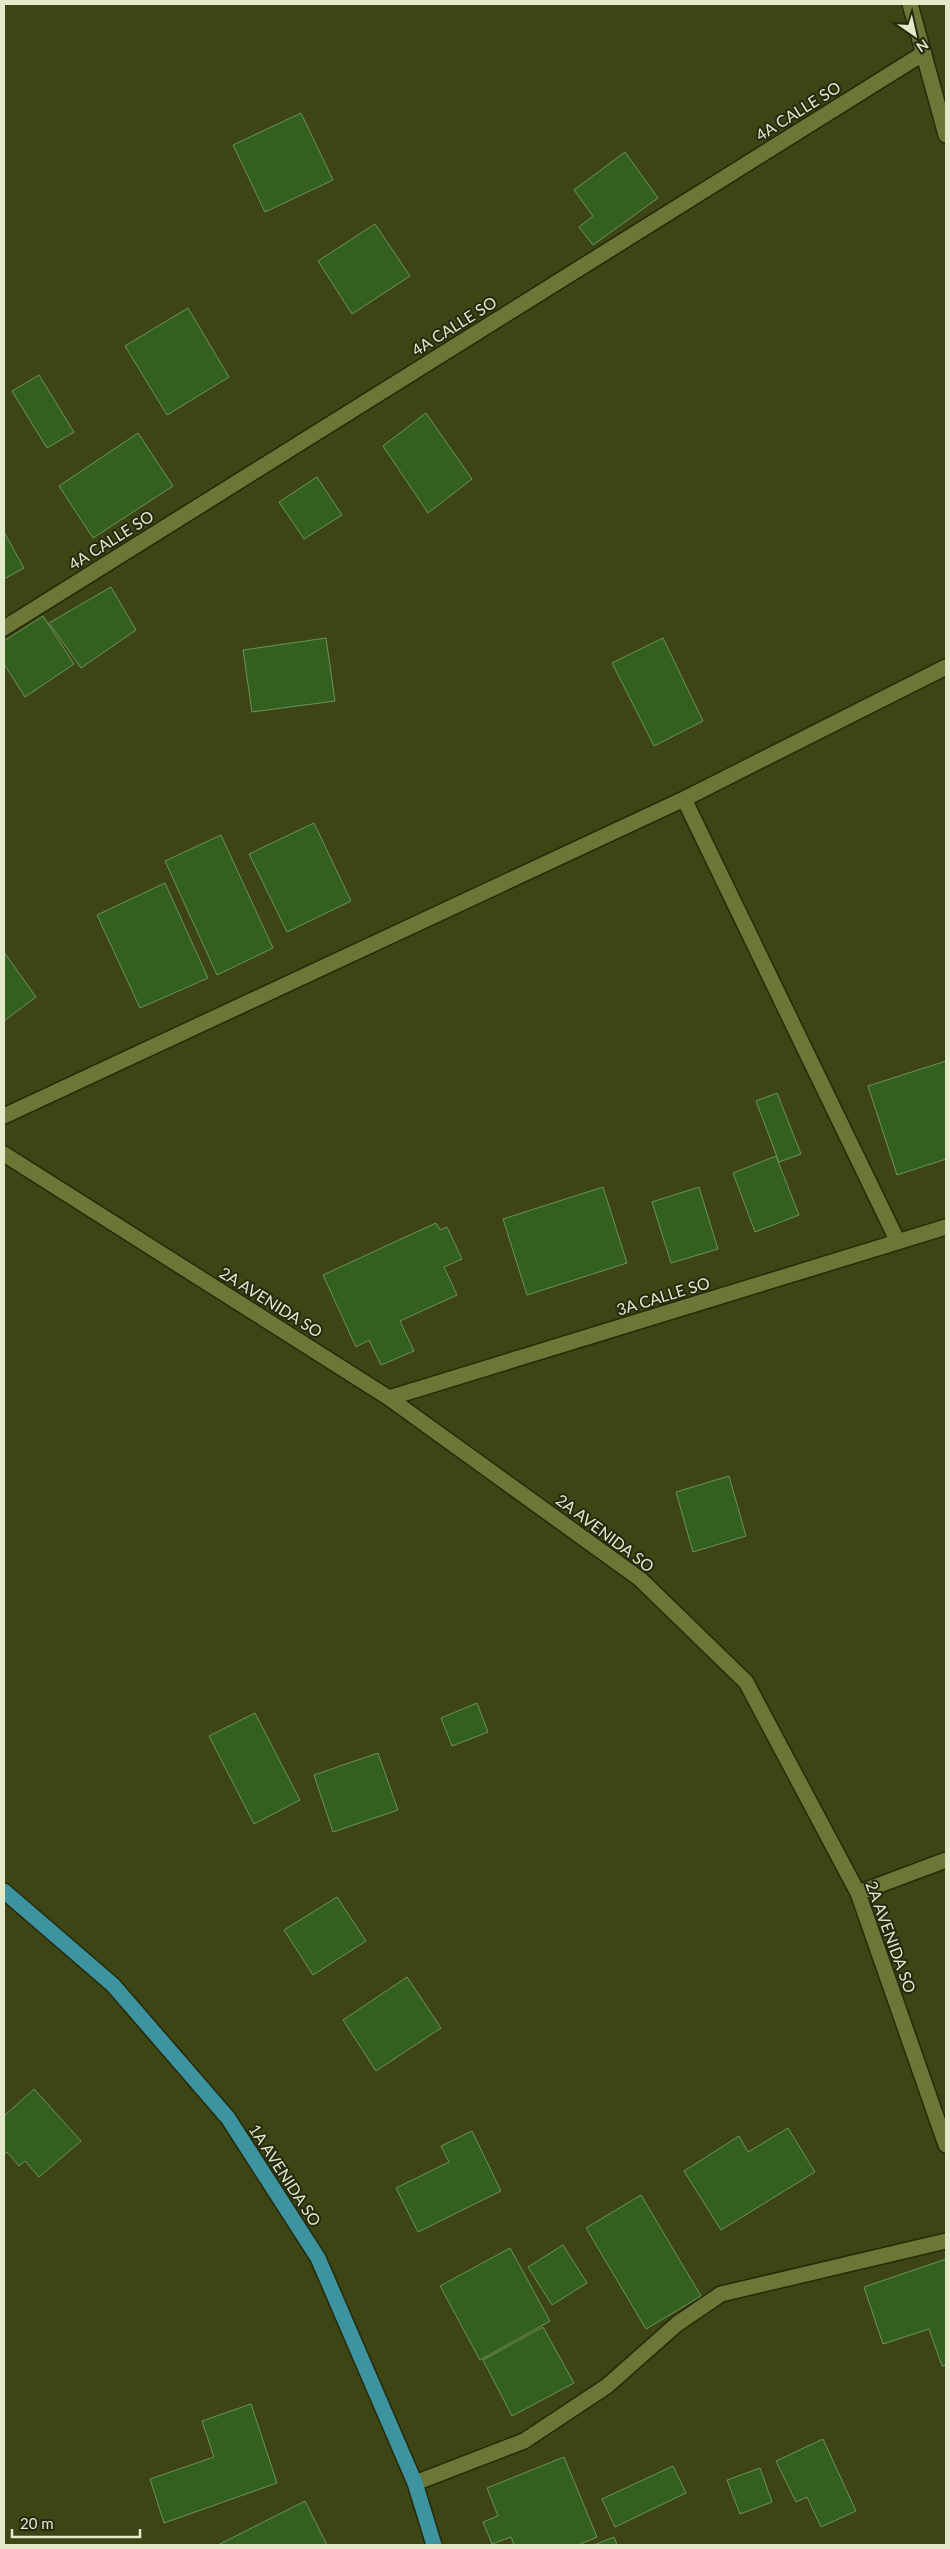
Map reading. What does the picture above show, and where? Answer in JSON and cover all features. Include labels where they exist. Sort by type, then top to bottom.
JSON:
[{"type":"main road","name":"1A AVENIDA SO","points":[[4,1891],[113,1985],[228,2118],[318,2258],[415,2484],[434,2545]]},
{"type":"street","points":[[910,4],[946,135]]},
{"type":"street","name":"4A CALLE SO","points":[[4,628],[924,53]]},
{"type":"street","points":[[4,1116],[684,799],[946,667]]},
{"type":"street","points":[[684,799],[898,1242]]},
{"type":"street","name":"2A AVENIDA SO","points":[[4,1154],[389,1398],[640,1579],[746,1682],[858,1892],[946,2145]]},
{"type":"street","name":"3A CALLE SO","points":[[389,1398],[946,1227]]},
{"type":"street","points":[[858,1892],[946,1860]]},
{"type":"street","points":[[415,2484],[524,2441],[607,2386],[677,2324],[721,2294],[946,2241]]},
{"type":"building","points":[[301,113],[333,180],[265,212],[233,145]]},
{"type":"building","points":[[625,152],[658,198],[593,245],[579,227],[593,216],[574,190]]},
{"type":"building","points":[[375,224],[410,276],[352,314],[318,261]]},
{"type":"building","points":[[188,308],[229,377],[167,415],[125,346]]},
{"type":"building","points":[[39,375],[74,432],[47,448],[12,391]]},
{"type":"building","points":[[426,413],[472,479],[428,513],[383,446]]},
{"type":"building","points":[[138,433],[173,486],[93,538],[59,486]]},
{"type":"building","points":[[317,477],[342,515],[304,539],[279,502]]},
{"type":"building","points":[[4,532],[24,568],[4,579]]},
{"type":"building","points":[[111,587],[136,630],[81,668],[49,623]]},
{"type":"building","points":[[43,616],[74,664],[25,697],[4,664],[4,641]]},
{"type":"building","points":[[326,638],[335,701],[252,712],[243,650]]},
{"type":"building","points":[[663,638],[703,721],[654,746],[612,663]]},
{"type":"building","points":[[314,823],[351,901],[287,932],[249,854]]},
{"type":"building","points":[[221,835],[273,948],[217,975],[165,861]]},
{"type":"building","points":[[165,883],[208,978],[140,1008],[97,915]]},
{"type":"building","points":[[4,952],[36,997],[4,1021]]},
{"type":"building","points":[[946,1061],[946,1159],[897,1175],[868,1086]]},
{"type":"building","points":[[777,1093],[801,1154],[779,1162],[756,1101]]},
{"type":"building","points":[[776,1156],[799,1215],[755,1232],[733,1173]]},
{"type":"building","points":[[603,1187],[627,1263],[527,1295],[503,1219]]},
{"type":"building","points":[[699,1187],[718,1249],[671,1263],[652,1202]]},
{"type":"building","points":[[436,1223],[440,1230],[447,1227],[462,1259],[444,1267],[457,1295],[400,1321],[414,1351],[381,1365],[369,1340],[356,1347],[323,1275]]},
{"type":"building","points":[[729,1476],[746,1536],[693,1552],[676,1492]]},
{"type":"building","points":[[477,1703],[488,1732],[452,1746],[441,1718]]},
{"type":"building","points":[[255,1713],[300,1800],[254,1824],[209,1736]]},
{"type":"building","points":[[378,1753],[398,1810],[333,1832],[314,1775]]},
{"type":"building","points":[[337,1897],[366,1941],[313,1975],[284,1930]]},
{"type":"building","points":[[407,1977],[441,2028],[376,2071],[343,2020]]},
{"type":"building","points":[[34,2089],[81,2141],[39,2177],[25,2161],[19,2166],[7,2152],[4,2155],[4,2116]]},
{"type":"building","points":[[788,2128],[815,2172],[721,2230],[684,2171],[739,2136],[748,2152]]},
{"type":"building","points":[[472,2131],[501,2191],[418,2232],[396,2188],[449,2162],[441,2146]]},
{"type":"building","points":[[641,2195],[701,2296],[646,2329],[586,2228]]},
{"type":"building","points":[[563,2245],[587,2283],[552,2305],[528,2267]]},
{"type":"building","points":[[510,2248],[550,2321],[480,2360],[440,2286]]},
{"type":"building","points":[[946,2259],[946,2365],[942,2366],[929,2329],[883,2344],[864,2287]]},
{"type":"building","points":[[543,2327],[574,2383],[512,2416],[483,2360]]},
{"type":"building","points":[[251,2404],[277,2483],[164,2523],[150,2479],[214,2457],[202,2421]]},
{"type":"building","points":[[823,2439],[856,2511],[821,2527],[807,2497],[796,2502],[776,2461]]},
{"type":"building","points":[[564,2457],[597,2537],[578,2545],[514,2545],[511,2537],[492,2544],[483,2522],[498,2516],[487,2488]]},
{"type":"building","points":[[673,2466],[686,2493],[615,2527],[602,2499]]},
{"type":"building","points":[[760,2468],[772,2502],[740,2514],[727,2480]]},
{"type":"building","points":[[305,2501],[327,2545],[218,2545]]},
{"type":"building","points":[[614,2537],[617,2545],[594,2545]]}]
